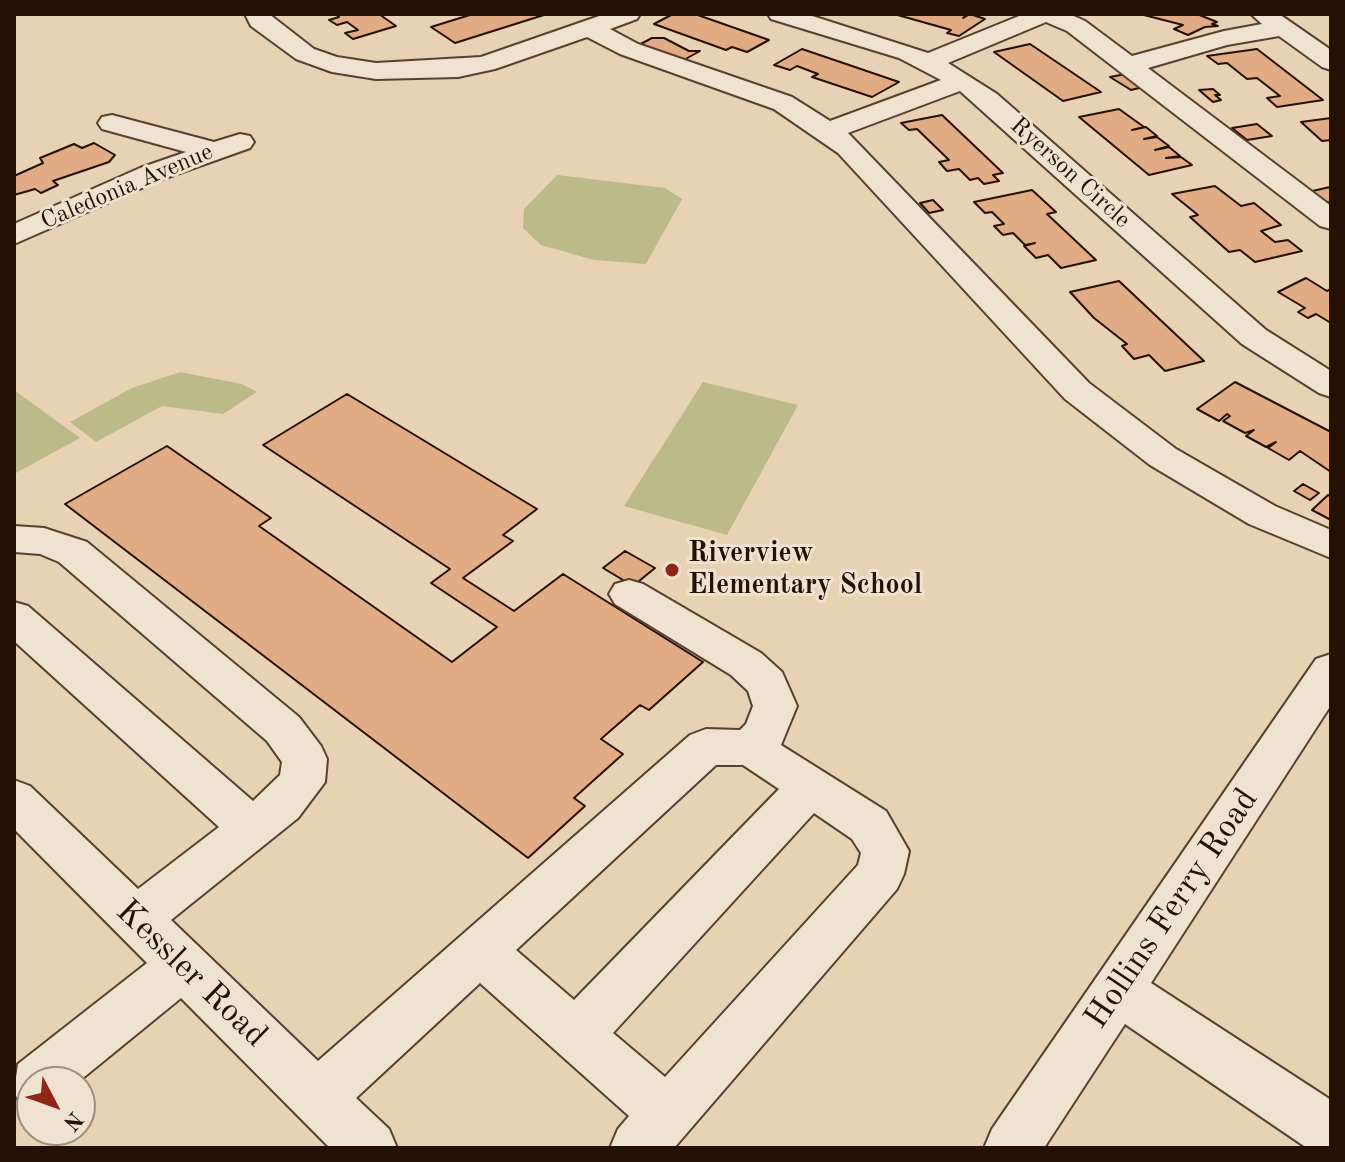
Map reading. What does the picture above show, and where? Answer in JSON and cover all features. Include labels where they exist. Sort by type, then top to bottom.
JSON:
[{"type":"street","points":[[257,14],[260,21],[305,54],[332,64],[376,71],[458,69],[486,64],[628,14]]},
{"type":"street","name":"Ryerson Circle","points":[[780,14],[929,62],[963,81],[1254,337],[1331,386]]},
{"type":"street","points":[[929,62],[1046,14],[1076,26],[1130,65],[1331,220]]},
{"type":"street","points":[[1263,14],[1328,57]]},
{"type":"street","points":[[590,28],[629,49],[783,103],[828,131],[848,147],[1077,391],[1163,457],[1262,515],[1331,545]]},
{"type":"street","points":[[1130,65],[1224,38],[1285,28]]},
{"type":"street","points":[[828,131],[963,81]]},
{"type":"street","points":[[112,123],[212,150]]},
{"type":"street","name":"Caledonia Avenue","points":[[14,235],[212,150],[240,142]]},
{"type":"street","points":[[14,539],[44,541],[73,552],[283,729],[305,759],[302,782],[282,805],[134,920]]},
{"type":"street","points":[[629,594],[746,664],[767,683],[775,706],[765,733],[751,748]]},
{"type":"street","points":[[14,617],[252,828]]},
{"type":"street","name":"Hollins Ferry Road","points":[[1012,1148],[1331,670]]},
{"type":"street","points":[[318,1097],[706,747],[751,748],[869,825],[885,851],[880,874],[653,1132],[576,1035],[480,951]]},
{"type":"street","points":[[576,1035],[810,787]]},
{"type":"street","name":"Kessler Road","points":[[14,799],[369,1148]]},
{"type":"street","points":[[57,1066],[182,966]]},
{"type":"street","points":[[1118,990],[1331,1132]]},
{"type":"shaded area","points":[[557,175],[665,188],[682,199],[646,264],[594,260],[541,245],[523,228],[524,209]]},
{"type":"shaded area","points":[[180,372],[242,384],[257,392],[223,414],[162,406],[96,442],[70,422],[132,388]]},
{"type":"shaded area","points":[[703,382],[798,405],[727,535],[624,506]]},
{"type":"shaded area","points":[[14,390],[80,438],[14,474]]},
{"type":"building","points":[[336,14],[379,14],[396,26],[353,39],[345,33],[358,30],[347,22],[337,25],[329,20],[339,17]]},
{"type":"building","points":[[473,14],[547,14],[455,43],[431,27]]},
{"type":"building","points":[[673,14],[695,14],[769,40],[747,52],[732,47],[726,50],[654,24]]},
{"type":"building","points":[[894,14],[968,14],[963,18],[970,14],[985,19],[959,36],[947,33],[951,30]]},
{"type":"building","points":[[1140,14],[1197,14],[1217,22],[1212,24],[1218,26],[1205,27],[1188,35],[1174,29],[1183,25]]},
{"type":"building","points":[[652,38],[664,38],[689,51],[700,51],[682,61],[637,46]]},
{"type":"building","points":[[1030,44],[1101,92],[1063,101],[994,52]]},
{"type":"building","points":[[802,49],[899,82],[872,97],[812,77],[818,74],[797,66],[790,70],[774,65]]},
{"type":"building","points":[[1257,49],[1323,100],[1277,107],[1267,98],[1280,96],[1257,78],[1247,79],[1227,63],[1218,64],[1207,56]]},
{"type":"building","points":[[1126,74],[1143,87],[1131,90],[1110,77]]},
{"type":"building","points":[[1213,89],[1221,100],[1213,102],[1199,90]]},
{"type":"building","points":[[1119,109],[1144,127],[1132,130],[1146,127],[1157,136],[1144,139],[1157,137],[1169,146],[1155,150],[1169,147],[1180,156],[1166,158],[1181,157],[1192,165],[1149,175],[1079,117]]},
{"type":"building","points":[[942,115],[1003,173],[993,175],[999,181],[984,184],[978,178],[970,180],[959,169],[947,171],[939,162],[949,160],[917,129],[909,130],[901,123]]},
{"type":"building","points":[[1331,118],[1331,140],[1322,141],[1301,122]]},
{"type":"building","points":[[1257,124],[1272,136],[1247,140],[1232,128]]},
{"type":"building","points":[[94,143],[115,155],[109,162],[53,181],[58,185],[41,193],[35,189],[14,195],[14,176],[43,163],[40,158],[74,144],[82,148]]},
{"type":"building","points":[[1215,186],[1241,206],[1254,203],[1281,225],[1261,231],[1275,242],[1288,240],[1302,251],[1255,262],[1240,250],[1229,252],[1190,217],[1198,215],[1172,194]]},
{"type":"building","points":[[1330,187],[1331,202],[1324,203],[1308,192]]},
{"type":"building","points":[[1032,190],[1056,212],[1047,214],[1096,260],[1061,268],[1048,255],[1036,258],[1024,246],[1035,243],[1025,245],[1013,233],[1003,235],[994,226],[1004,224],[992,212],[985,213],[974,202]]},
{"type":"building","points":[[933,200],[943,210],[929,213],[920,203]]},
{"type":"building","points":[[1306,278],[1327,291],[1331,289],[1331,323],[1316,314],[1308,318],[1298,312],[1305,308],[1278,292]]},
{"type":"building","points":[[1119,281],[1204,361],[1165,371],[1149,355],[1134,359],[1122,346],[1127,344],[1094,318],[1070,292]]},
{"type":"building","points":[[1235,382],[1331,432],[1331,472],[1300,451],[1289,460],[1268,448],[1276,442],[1266,447],[1246,436],[1254,430],[1245,433],[1223,421],[1230,416],[1227,414],[1219,421],[1197,409]]},
{"type":"building","points":[[347,394],[537,509],[503,535],[513,541],[463,578],[514,611],[563,574],[703,662],[649,710],[640,705],[601,739],[623,754],[574,798],[585,806],[528,858],[65,504],[167,446],[271,518],[259,526],[452,662],[497,627],[431,583],[450,569],[263,445]]},
{"type":"building","points":[[1303,484],[1319,493],[1310,500],[1294,491]]},
{"type":"building","points":[[1328,495],[1331,497],[1331,520],[1312,510]]},
{"type":"building","points":[[625,551],[655,568],[633,586],[603,568]]},
{"type":"place","name":"Riverview Elementary School","points":[[672,570]]}]
